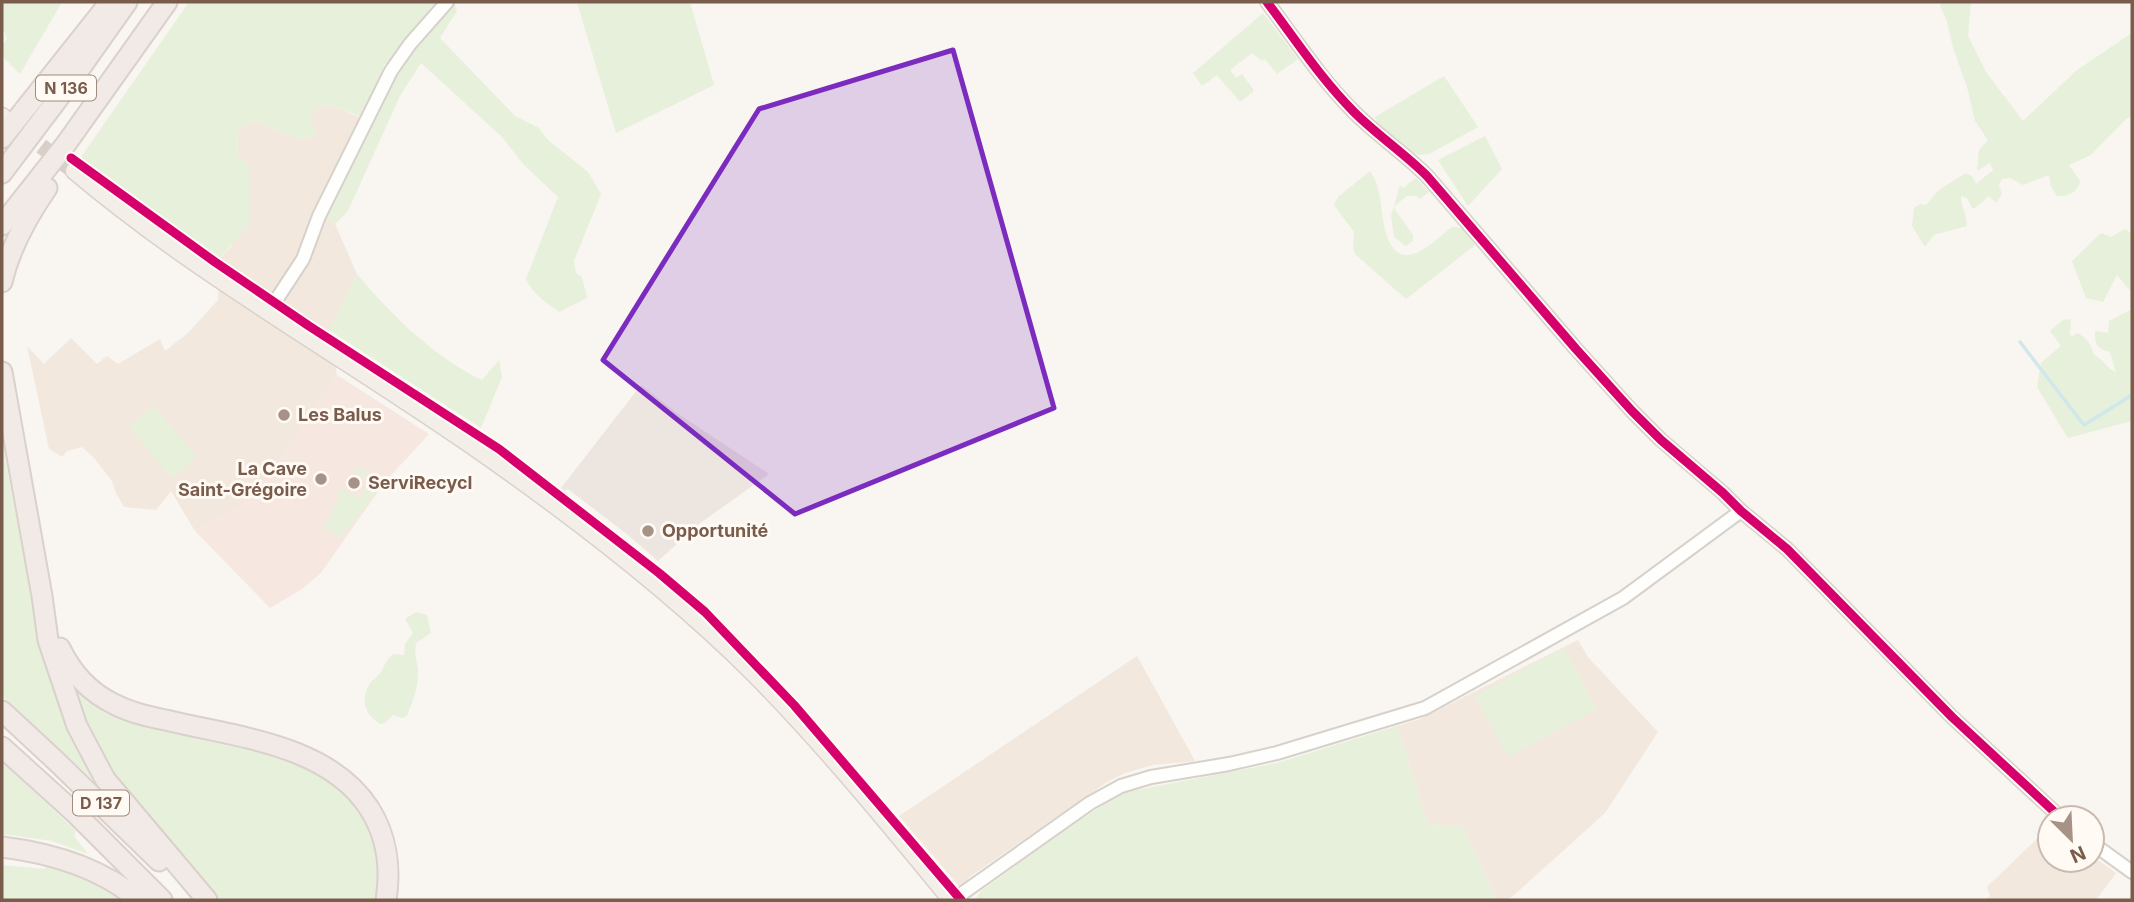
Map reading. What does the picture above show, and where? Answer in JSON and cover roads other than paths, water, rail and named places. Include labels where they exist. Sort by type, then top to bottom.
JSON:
[{"type":"highway","points":[[2,138],[110,2]]},
{"type":"highway","name":"N 136","points":[[2,173],[127,2]]},
{"type":"highway","name":"N 136","points":[[2,225],[48,168],[167,2]]},
{"type":"highway","points":[[2,282],[6,265],[24,223],[74,150],[96,103]]},
{"type":"highway","points":[[2,372],[48,640],[77,726],[105,779],[207,900]]},
{"type":"highway","points":[[42,596],[67,662],[80,680],[102,697],[128,710],[254,741],[304,757],[350,785],[375,818],[385,845],[389,876],[386,900]]},
{"type":"highway","name":"D 137","points":[[2,711],[113,815],[195,900]]},
{"type":"highway","name":"D 137","points":[[2,747],[76,814],[162,900]]},
{"type":"highway","points":[[2,847],[42,853],[77,864],[104,876],[139,900]]},
{"type":"main road","points":[[74,171],[126,212],[269,311],[472,446],[651,582],[744,665],[780,702],[952,900]]},
{"type":"street","points":[[269,311],[303,259],[319,216],[391,71],[410,44],[447,2]]},
{"type":"street","points":[[1267,2],[1314,65],[1354,112],[1427,176],[1632,411],[1741,511],[1787,549],[1952,717],[2046,804]]},
{"type":"street","points":[[952,900],[1090,803],[1121,786],[1151,777],[1265,756],[1425,708],[1623,598],[1741,511]]},
{"type":"street","points":[[2106,853],[2132,872]]},
{"type":"waterway","points":[[2020,342],[2084,425],[2132,395]]},
{"type":"tunnel","points":[[3,117],[74,171]]},
{"type":"place","name":"Les Balus","points":[[284,415]]},
{"type":"place","name":"La Cave Saint-Grégoire","points":[[321,479]]},
{"type":"place","name":"ServiRecycl","points":[[354,483]]},
{"type":"place","name":"Opportunité","points":[[648,531]]}]
